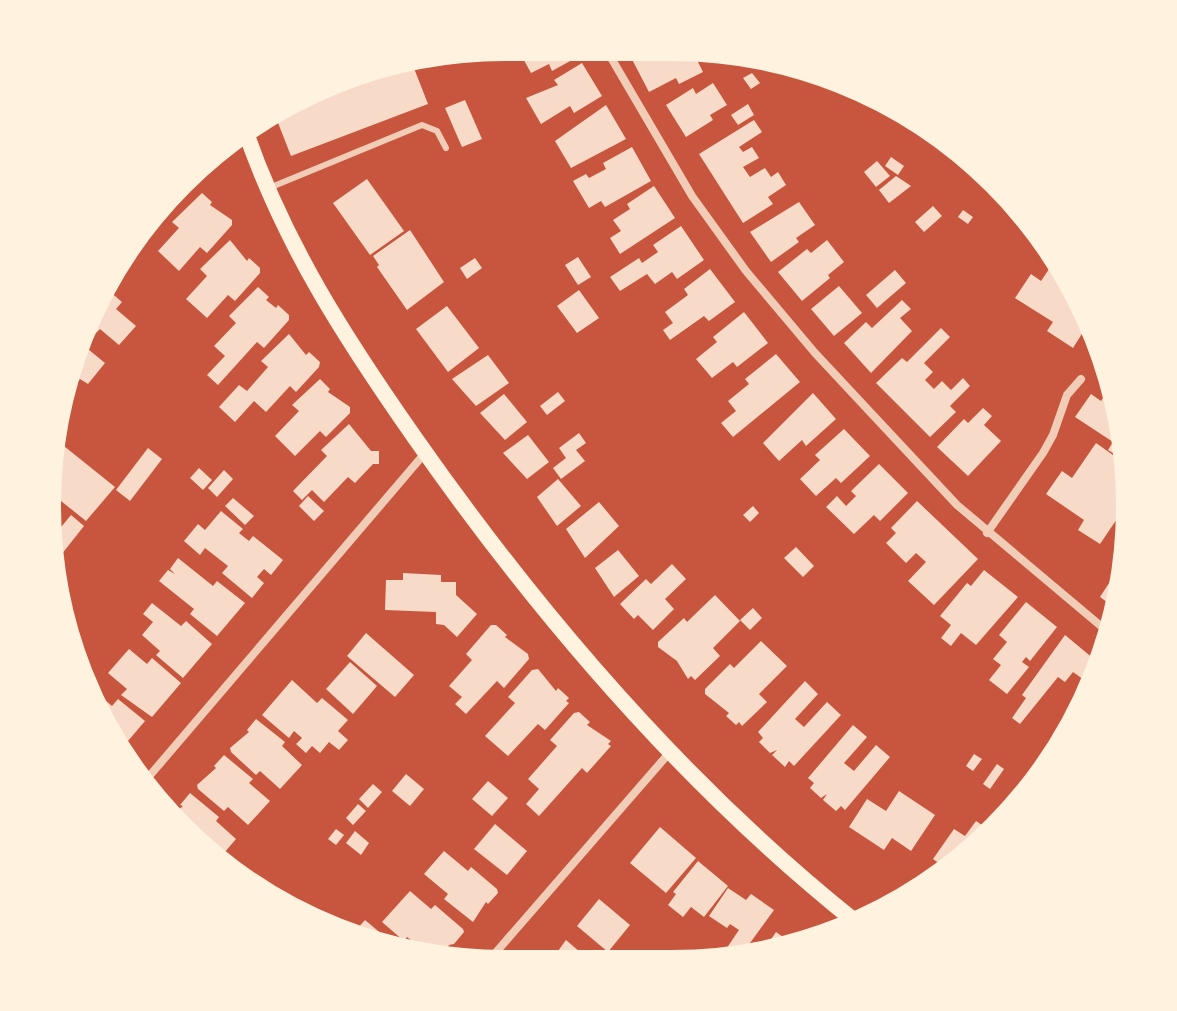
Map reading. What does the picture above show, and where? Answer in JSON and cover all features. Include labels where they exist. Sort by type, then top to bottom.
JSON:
[{"type":"main road","points":[[248,138],[266,189],[300,261],[425,453],[495,550],[553,623],[735,821],[851,918]]},
{"type":"street","points":[[610,56],[692,196],[746,271],[872,416],[987,533],[1104,629]]},
{"type":"street","points":[[987,533],[1043,453],[1067,395],[1081,379]]},
{"type":"street","points":[[148,778],[425,453]]},
{"type":"street","points":[[494,955],[670,751]]},
{"type":"lane","points":[[266,189],[422,125],[437,131],[446,148]]},
{"type":"building","points":[[522,56],[579,56],[552,71],[549,64],[531,73]]},
{"type":"building","points":[[630,56],[665,56],[667,60],[675,56],[695,57],[703,72],[679,84],[676,78],[649,92]]},
{"type":"building","points":[[582,63],[602,96],[574,113],[570,106],[541,124],[526,98],[558,85],[554,80]]},
{"type":"building","points":[[413,66],[428,104],[291,156],[276,119],[333,90]]},
{"type":"building","points":[[752,73],[760,83],[751,89],[743,78]]},
{"type":"building","points":[[713,83],[727,105],[710,115],[713,120],[686,137],[666,105],[693,88],[696,94]]},
{"type":"building","points":[[465,100],[482,139],[462,147],[445,108]]},
{"type":"building","points":[[748,104],[754,115],[738,125],[731,115]]},
{"type":"building","points":[[606,105],[626,139],[571,168],[555,141]]},
{"type":"building","points":[[754,120],[762,132],[739,147],[743,152],[752,147],[759,158],[743,167],[750,177],[765,168],[771,177],[778,172],[786,185],[768,197],[773,204],[743,223],[699,154]]},
{"type":"building","points":[[632,147],[651,181],[605,207],[601,201],[589,208],[573,181],[586,174],[589,178],[606,169],[603,163]]},
{"type":"building","points":[[891,157],[904,166],[898,175],[885,166]]},
{"type":"building","points":[[877,161],[890,176],[876,187],[864,172]]},
{"type":"building","points":[[896,176],[911,186],[889,203],[879,190]]},
{"type":"building","points":[[367,179],[404,231],[370,255],[333,203]]},
{"type":"building","points":[[654,186],[675,218],[620,254],[610,238],[621,231],[613,220],[630,209],[627,204]]},
{"type":"building","points":[[202,193],[212,202],[210,205],[232,220],[232,225],[207,253],[200,247],[179,271],[158,251],[179,228],[172,222]]},
{"type":"building","points":[[799,202],[815,225],[796,238],[799,242],[771,262],[750,232]]},
{"type":"building","points":[[933,206],[942,216],[924,232],[915,222]]},
{"type":"building","points":[[963,210],[973,217],[968,224],[958,217]]},
{"type":"building","points":[[681,226],[704,260],[677,279],[672,272],[655,284],[647,274],[620,291],[610,277],[639,258],[642,263],[658,252],[653,245]]},
{"type":"building","points":[[410,230],[444,282],[407,310],[377,267],[379,265],[373,256]]},
{"type":"building","points":[[230,240],[247,261],[249,258],[260,268],[260,273],[235,301],[228,295],[207,318],[186,299],[207,276],[200,269]]},
{"type":"building","points":[[827,240],[844,262],[802,301],[778,272],[807,249],[811,253]]},
{"type":"building","points":[[578,257],[591,277],[578,285],[565,265]]},
{"type":"building","points":[[475,258],[482,268],[467,279],[460,268]]},
{"type":"building","points":[[1051,266],[1075,307],[1085,329],[1073,348],[1047,331],[1053,322],[1015,298],[1031,274],[1041,281]]},
{"type":"building","points":[[710,269],[735,302],[709,321],[704,316],[670,340],[663,330],[673,323],[665,312],[688,295],[684,289]]},
{"type":"building","points":[[895,270],[906,283],[877,308],[866,295]]},
{"type":"building","points":[[839,286],[862,313],[834,336],[811,309]]},
{"type":"building","points":[[258,287],[269,297],[266,300],[289,315],[289,320],[264,348],[257,342],[218,385],[207,375],[225,356],[214,346],[236,323],[229,316]]},
{"type":"building","points":[[579,290],[599,318],[577,333],[557,306]]},
{"type":"building","points":[[110,292],[122,302],[116,309],[136,326],[119,345],[100,329],[93,336],[90,333]]},
{"type":"building","points":[[902,300],[911,309],[900,318],[912,331],[871,373],[844,343],[866,322],[872,328]]},
{"type":"building","points":[[447,306],[479,348],[448,372],[416,329]]},
{"type":"building","points":[[744,312],[768,343],[737,367],[733,362],[712,378],[696,359],[717,342],[713,337]]},
{"type":"building","points":[[941,328],[950,337],[924,363],[933,372],[925,380],[934,389],[942,381],[951,390],[963,378],[970,386],[950,406],[956,412],[930,437],[876,383],[902,358],[907,362]]},
{"type":"building","points":[[289,334],[306,355],[309,352],[320,362],[319,367],[296,392],[290,386],[266,412],[254,401],[235,422],[219,407],[239,385],[247,391],[268,367],[261,361]]},
{"type":"building","points":[[85,347],[105,363],[88,384],[80,379],[76,384],[73,382]]},
{"type":"building","points":[[776,354],[800,382],[733,437],[721,423],[736,411],[728,401],[749,384],[745,379]]},
{"type":"building","points":[[488,355],[509,383],[476,406],[452,379]]},
{"type":"building","points":[[320,379],[330,389],[328,392],[350,407],[350,413],[326,437],[320,431],[295,456],[275,436],[299,411],[292,405]]},
{"type":"building","points":[[558,392],[565,401],[547,415],[540,406]]},
{"type":"building","points":[[813,393],[836,419],[806,446],[802,440],[779,461],[763,443]]},
{"type":"building","points":[[1107,393],[1118,456],[1108,450],[1113,442],[1075,417],[1091,394],[1101,401]]},
{"type":"building","points":[[504,394],[527,422],[505,440],[480,413]]},
{"type":"building","points":[[983,408],[992,416],[984,425],[1001,441],[968,476],[937,447],[964,419],[968,423]]},
{"type":"building","points":[[349,424],[371,451],[379,451],[379,464],[373,464],[355,483],[348,477],[324,502],[312,490],[302,500],[293,491],[327,456],[321,450]]},
{"type":"building","points":[[844,429],[870,456],[841,483],[836,478],[816,496],[800,479],[820,460],[815,455]]},
{"type":"building","points":[[579,433],[586,443],[576,450],[585,461],[561,479],[553,468],[566,458],[559,448]]},
{"type":"building","points":[[528,435],[549,462],[527,479],[503,453]]},
{"type":"building","points":[[61,443],[115,487],[86,521],[56,497]]},
{"type":"building","points":[[1096,443],[1118,459],[1115,467],[1119,470],[1121,513],[1100,544],[1078,530],[1084,520],[1046,494],[1062,471],[1072,478]]},
{"type":"building","points":[[148,448],[162,459],[130,501],[116,490]]},
{"type":"building","points":[[879,464],[908,493],[880,521],[874,515],[854,534],[826,507],[837,496],[846,506],[856,496],[851,491]]},
{"type":"building","points":[[199,468],[212,480],[203,490],[190,478]]},
{"type":"building","points":[[224,470],[233,479],[217,497],[208,488]]},
{"type":"building","points":[[558,479],[581,506],[557,526],[537,497]]},
{"type":"building","points":[[308,496],[324,511],[314,521],[299,506]]},
{"type":"building","points":[[233,498],[254,516],[245,525],[225,506]]},
{"type":"building","points":[[917,501],[978,559],[934,605],[908,581],[926,562],[916,553],[906,563],[886,543],[896,533],[891,528]]},
{"type":"building","points":[[599,502],[619,526],[585,558],[566,529]]},
{"type":"building","points":[[753,506],[759,513],[750,522],[743,515]]},
{"type":"building","points":[[221,511],[243,529],[239,533],[249,541],[253,536],[283,560],[271,575],[264,569],[257,577],[264,583],[252,598],[222,573],[228,566],[205,548],[200,555],[184,541],[198,524],[205,530]]},
{"type":"building","points":[[71,515],[84,526],[61,555],[57,532]]},
{"type":"building","points":[[796,547],[814,566],[803,577],[784,558]]},
{"type":"building","points":[[618,550],[639,576],[614,597],[595,568]]},
{"type":"building","points":[[178,558],[213,586],[217,581],[245,603],[217,636],[190,614],[194,609],[159,581],[168,570],[175,574],[170,569]]},
{"type":"building","points":[[672,564],[686,579],[665,599],[674,609],[653,630],[638,615],[634,619],[620,604],[646,579],[651,584]]},
{"type":"building","points":[[984,570],[1018,597],[976,645],[961,633],[951,646],[941,638],[951,625],[940,616],[967,583],[971,586]]},
{"type":"building","points":[[403,573],[441,575],[441,582],[456,582],[456,595],[477,614],[457,637],[444,625],[436,624],[436,612],[385,610],[386,580],[403,580]]},
{"type":"building","points":[[1111,580],[1114,582],[1110,604],[1100,597]]},
{"type":"building","points":[[715,595],[740,621],[713,648],[720,656],[695,680],[691,676],[688,679],[677,661],[658,647],[658,642],[684,618],[687,622]]},
{"type":"building","points":[[1026,602],[1057,627],[1030,661],[1026,657],[1022,662],[1029,667],[1007,694],[989,680],[1001,665],[993,659],[1007,642],[999,635]]},
{"type":"building","points":[[152,603],[181,626],[186,621],[212,644],[183,678],[156,655],[160,651],[142,635],[153,622],[143,614]]},
{"type":"building","points":[[753,608],[762,618],[750,630],[740,620]]},
{"type":"building","points":[[491,625],[496,625],[507,635],[505,637],[528,654],[529,659],[504,688],[497,681],[466,714],[455,704],[462,697],[449,686],[472,660],[466,654]]},
{"type":"building","points":[[366,633],[414,675],[395,697],[347,656]]},
{"type":"building","points":[[1065,635],[1094,659],[1086,681],[1073,672],[1065,682],[1058,677],[1020,724],[1012,718],[1026,698],[1022,695]]},
{"type":"building","points":[[761,641],[787,666],[759,694],[767,702],[742,726],[739,722],[736,725],[726,716],[729,713],[705,694],[705,689],[730,664],[734,668]]},
{"type":"building","points":[[129,649],[147,664],[152,658],[181,683],[152,717],[121,695],[127,689],[108,673]]},
{"type":"building","points":[[350,662],[377,686],[353,714],[326,689]]},
{"type":"building","points":[[538,669],[556,691],[558,688],[569,698],[566,701],[569,703],[545,730],[538,724],[508,756],[485,736],[515,703],[508,697],[532,670]]},
{"type":"building","points":[[292,680],[317,703],[322,698],[348,720],[338,731],[348,740],[339,750],[329,742],[320,753],[312,746],[306,753],[296,744],[302,738],[294,731],[289,738],[262,715]]},
{"type":"building","points":[[805,681],[818,694],[795,719],[804,727],[827,702],[841,715],[794,766],[789,761],[785,767],[772,755],[777,750],[770,753],[759,742],[763,738],[758,732]]},
{"type":"building","points":[[97,693],[112,706],[118,699],[145,721],[125,744]]},
{"type":"building","points":[[579,712],[590,722],[587,725],[611,741],[608,744],[611,746],[587,773],[582,768],[539,816],[526,804],[539,789],[528,779],[557,746],[550,740],[574,713]]},
{"type":"building","points":[[256,719],[285,742],[282,746],[302,765],[280,789],[260,771],[256,775],[231,752],[230,748],[249,732],[247,730]]},
{"type":"building","points":[[853,725],[867,737],[844,763],[854,771],[876,745],[890,757],[845,810],[841,806],[836,811],[823,800],[827,794],[821,798],[810,788],[814,783],[808,778]]},
{"type":"building","points":[[974,754],[982,759],[973,771],[966,766]]},
{"type":"building","points":[[224,755],[253,779],[249,783],[270,801],[248,825],[228,807],[224,811],[198,789],[197,785],[216,768],[214,766]]},
{"type":"building","points":[[997,764],[1004,769],[990,789],[983,784]]},
{"type":"building","points":[[406,774],[424,789],[410,806],[392,791]]},
{"type":"building","points":[[488,781],[508,798],[492,816],[472,799]]},
{"type":"building","points":[[373,784],[382,792],[368,808],[359,799]]},
{"type":"building","points":[[899,791],[935,815],[911,851],[892,838],[884,850],[849,827],[867,799],[886,811]]},
{"type":"building","points":[[190,793],[219,817],[216,821],[236,839],[223,854],[177,811],[183,806],[180,805]]},
{"type":"building","points":[[358,804],[366,811],[353,825],[346,818]]},
{"type":"building","points":[[976,821],[985,827],[941,865],[933,859],[954,829],[965,836]]},
{"type":"building","points":[[495,824],[527,851],[507,875],[474,849]]},
{"type":"building","points":[[660,827],[696,858],[666,893],[630,863]]},
{"type":"building","points":[[336,829],[344,835],[336,845],[328,839]]},
{"type":"building","points":[[355,831],[369,843],[361,855],[346,843]]},
{"type":"building","points":[[444,851],[468,871],[471,867],[497,889],[498,893],[488,904],[486,902],[473,922],[444,899],[448,894],[424,874]]},
{"type":"building","points":[[698,861],[728,886],[704,917],[691,907],[683,917],[668,905],[676,894],[673,892]]},
{"type":"building","points":[[728,888],[746,900],[751,894],[774,910],[746,948],[724,952],[739,930],[730,924],[727,928],[709,916]]},
{"type":"building","points":[[410,891],[431,909],[435,905],[464,932],[446,951],[418,946],[407,937],[404,941],[382,922]]},
{"type":"building","points":[[599,899],[630,925],[608,952],[577,926]]},
{"type":"building","points":[[365,920],[389,940],[361,931],[357,929]]},
{"type":"building","points":[[776,932],[787,940],[768,944]]},
{"type":"building","points":[[566,940],[584,955],[555,955]]}]
